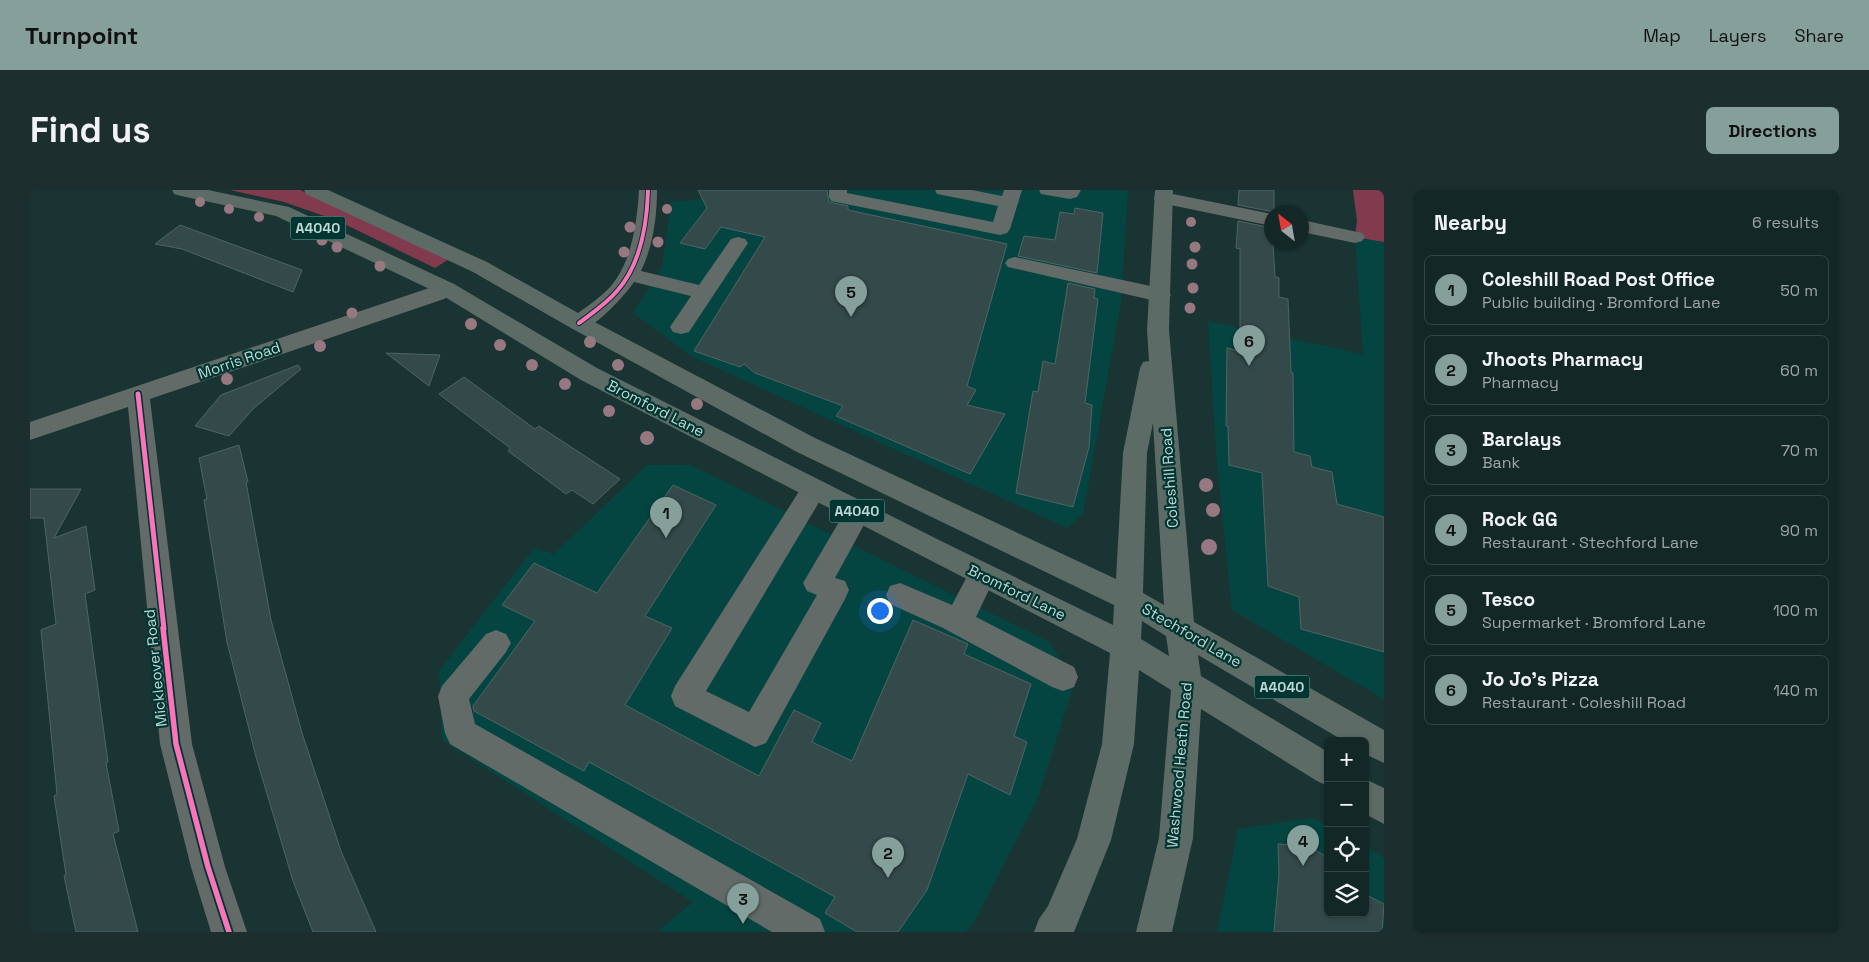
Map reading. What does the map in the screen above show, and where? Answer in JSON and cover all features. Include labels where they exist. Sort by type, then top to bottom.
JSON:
[{"type":"main road","name":"Bromford Lane","points":[[181,190],[282,211],[446,289],[589,374],[814,490],[1126,646]]},
{"type":"main road","name":"A4040","points":[[313,190],[480,266],[579,323],[806,445],[1129,599]]},
{"type":"main road","name":"Coleshill Road","points":[[1129,599],[1135,453],[1158,330],[1163,194]]},
{"type":"main road","points":[[446,289],[480,266]]},
{"type":"main road","name":"Coleshill Road","points":[[1158,330],[1180,627]]},
{"type":"main road","points":[[1052,932],[1061,919],[1094,840],[1118,744],[1129,599]]},
{"type":"main road","name":"Stechford Lane","points":[[1129,599],[1384,747]]},
{"type":"main road","name":"Washwood Heath Road","points":[[1154,932],[1176,838],[1187,682],[1180,627]]},
{"type":"main road","name":"A4040","points":[[1126,646],[1324,768]]},
{"type":"main road","points":[[1369,798],[1384,807]]},
{"type":"street","points":[[579,323],[620,289],[628,274],[638,253],[648,204],[648,190]]},
{"type":"street","points":[[838,190],[838,197],[1000,229],[1011,197],[944,190]]},
{"type":"street","points":[[1048,190],[1065,194],[1070,194],[1072,190]]},
{"type":"street","points":[[1163,194],[1264,218]]},
{"type":"street","points":[[1309,227],[1355,237]]},
{"type":"street","points":[[681,327],[738,243]]},
{"type":"street","points":[[1015,263],[1160,295]]},
{"type":"street","points":[[628,274],[704,293]]},
{"type":"street","name":"Morris Road","points":[[30,431],[428,297],[446,289]]},
{"type":"street","name":"Mickleover Road","points":[[138,394],[176,744],[208,867],[229,932]]},
{"type":"street","points":[[814,490],[686,696],[755,732],[835,590],[817,583],[858,512]]},
{"type":"street","points":[[953,619],[962,615],[982,575]]},
{"type":"street","points":[[900,595],[953,619],[1062,677]]},
{"type":"street","points":[[496,643],[453,696],[461,733],[807,932]]},
{"type":"shaded area","points":[[230,190],[300,190],[449,259],[435,268],[336,220],[284,202]]},
{"type":"shaded area","points":[[786,190],[1128,190],[1121,302],[1083,514],[1067,528],[691,356],[633,313],[662,267],[671,202]]},
{"type":"shaded area","points":[[1353,190],[1384,190],[1384,242],[1355,237],[1357,221]]},
{"type":"shaded area","points":[[1355,237],[1384,242],[1384,699],[1232,610],[1217,464],[1208,321],[1363,354]]},
{"type":"shaded area","points":[[647,465],[691,465],[1049,642],[1075,681],[1037,800],[973,924],[965,932],[657,932],[693,902],[442,740],[439,671],[534,548],[554,554]]},
{"type":"shaded area","points":[[1313,818],[1324,824],[1324,917],[1369,917],[1369,849],[1384,858],[1384,932],[1217,932],[1238,829]]},
{"type":"building","points":[[698,190],[827,190],[829,202],[848,206],[848,210],[1007,244],[967,386],[976,390],[967,405],[1005,414],[970,474],[836,416],[843,406],[755,373],[744,364],[740,367],[694,351],[765,237],[721,227],[705,249],[680,243],[707,208]]},
{"type":"building","points":[[1239,190],[1274,190],[1274,205],[1264,205],[1264,210],[1238,205]]},
{"type":"building","points":[[1075,208],[1103,213],[1097,273],[1018,256],[1024,236],[1055,240],[1060,212],[1074,214]]},
{"type":"building","points":[[1238,221],[1264,226],[1264,250],[1273,250],[1275,277],[1279,278],[1279,297],[1288,299],[1291,372],[1293,373],[1294,452],[1310,456],[1312,467],[1332,472],[1337,504],[1384,517],[1384,652],[1301,629],[1299,597],[1268,586],[1262,473],[1229,465],[1228,426],[1226,426],[1227,348],[1240,351],[1240,249],[1236,248]]},
{"type":"building","points":[[180,225],[302,270],[293,292],[182,249],[155,244]]},
{"type":"building","points":[[1068,283],[1095,289],[1094,298],[1098,299],[1085,403],[1092,405],[1089,447],[1073,507],[1016,493],[1033,391],[1038,392],[1043,361],[1055,364]]},
{"type":"building","points":[[386,353],[440,355],[429,386]]},
{"type":"building","points":[[298,365],[301,369],[254,408],[229,436],[195,426],[221,395]]},
{"type":"building","points":[[464,377],[535,429],[539,426],[620,479],[593,504],[572,490],[566,494],[508,451],[510,448],[439,394]]},
{"type":"building","points":[[239,445],[248,482],[246,482],[271,620],[302,733],[341,851],[376,932],[313,932],[293,881],[256,757],[227,642],[204,500],[207,499],[199,458]]},
{"type":"building","points":[[673,485],[716,505],[645,616],[672,628],[625,705],[759,776],[794,710],[821,723],[812,742],[852,761],[913,620],[968,644],[964,654],[1031,684],[1014,736],[1027,742],[1010,795],[968,774],[927,890],[898,932],[857,932],[825,913],[835,897],[589,762],[584,771],[474,711],[473,706],[535,621],[502,605],[534,563],[597,593]]},
{"type":"building","points":[[30,489],[81,489],[54,538],[86,526],[95,590],[85,594],[108,762],[106,763],[119,831],[113,834],[138,932],[76,932],[64,876],[66,875],[54,796],[57,794],[41,630],[56,624],[44,518],[30,518]]},
{"type":"building","points":[[1278,844],[1307,846],[1324,855],[1324,917],[1369,917],[1369,896],[1384,904],[1382,932],[1274,932],[1279,874]]},
{"type":"cycle path","points":[[579,323],[601,307],[627,278],[642,242],[648,190]]},
{"type":"cycle path","points":[[138,394],[176,744],[208,867],[229,932]]},
{"type":"place","name":"Tesco","points":[[851,317]]},
{"type":"place","name":"Jo Jo's Pizza","points":[[1249,366]]},
{"type":"place","name":"Coleshill Road Post Office","points":[[666,538]]},
{"type":"place","name":"Rock GG","points":[[1303,866]]},
{"type":"place","name":"Jhoots Pharmacy","points":[[888,878]]},
{"type":"place","name":"Barclays","points":[[743,924]]}]
